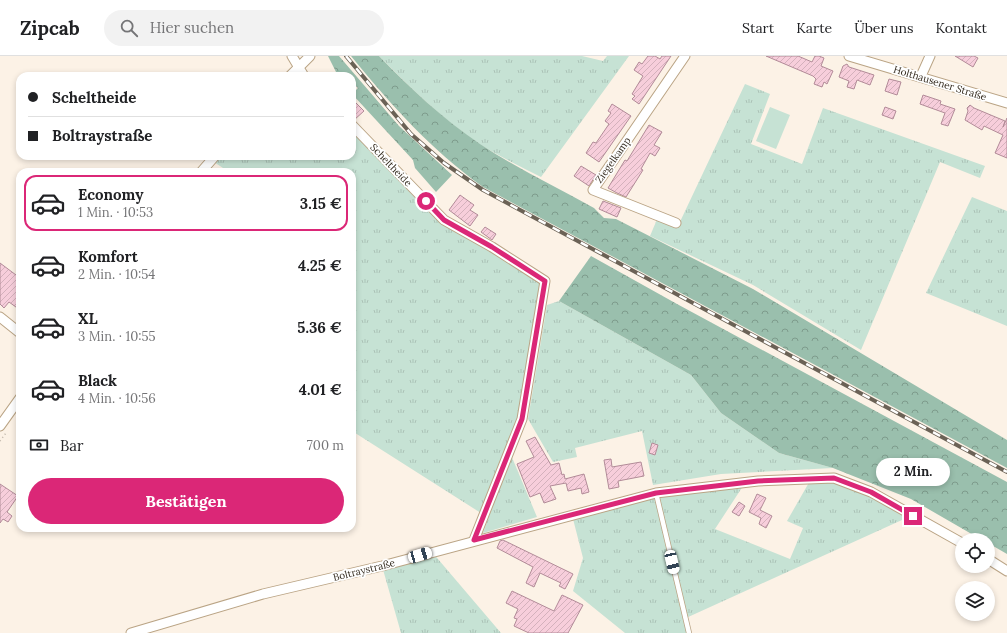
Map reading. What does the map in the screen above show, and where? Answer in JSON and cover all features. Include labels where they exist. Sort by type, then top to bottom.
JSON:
[{"type":"street","points":[[292,56],[301,72]]},
{"type":"street","points":[[294,72],[310,56]]},
{"type":"street","name":"Ziegelkamp","points":[[676,223],[593,190],[685,56]]},
{"type":"street","name":"Holthausener Straße","points":[[849,56],[921,76],[1007,103]]},
{"type":"street","points":[[921,76],[930,56]]},
{"type":"street","name":"Scheltheide","points":[[356,129],[444,220],[492,247],[545,281],[522,419],[474,540]]},
{"type":"street","points":[[204,168],[212,160]]},
{"type":"street","points":[[0,317],[16,330]]},
{"type":"street","points":[[0,426],[16,404]]},
{"type":"street","name":"Boltraystraße","points":[[131,633],[263,594],[382,566],[474,540],[656,493],[758,481],[834,478],[871,492],[955,539]]},
{"type":"street","points":[[995,563],[1007,571]]},
{"type":"lane","points":[[656,493],[689,633]]},
{"type":"green space","points":[[328,56],[339,56],[353,72],[336,72]]},
{"type":"green space","points":[[351,56],[379,56],[440,114],[494,153],[594,208],[604,218],[616,219],[753,289],[1007,440],[1007,468],[483,187],[446,157],[412,126]]},
{"type":"green space","points":[[379,56],[582,56],[603,61],[607,56],[629,56],[541,177],[496,154],[467,135],[428,103]]},
{"type":"green space","points":[[356,76],[399,126],[452,175],[436,192],[415,168],[413,160],[356,98],[356,90],[358,88],[356,86]]},
{"type":"green space","points":[[745,84],[770,94],[751,144],[802,164],[823,108],[985,166],[980,178],[940,162],[861,350],[753,285],[650,236],[658,217],[678,226]]},
{"type":"green space","points":[[770,107],[790,115],[776,149],[756,141]]},
{"type":"green space","points":[[356,129],[444,220],[545,281],[522,419],[484,515],[356,434],[356,168],[223,168],[211,160],[356,160]]},
{"type":"green space","points":[[972,197],[1007,211],[1007,326],[926,293]]},
{"type":"green space","points":[[591,256],[1007,482],[1007,554],[995,547],[995,533],[970,533],[911,499],[833,468],[779,453],[721,413],[691,375],[559,301]]},
{"type":"green space","points":[[559,301],[691,375],[721,413],[779,453],[833,468],[721,474],[653,485],[642,431],[575,448],[577,457],[553,462],[528,419],[547,305]]},
{"type":"green space","points":[[511,455],[537,517],[483,533]]},
{"type":"green space","points":[[834,478],[913,515],[686,618],[689,633],[625,633],[573,591],[583,558],[572,515],[656,493],[745,483],[715,529],[790,559],[803,528],[787,521],[811,479]]},
{"type":"green space","points":[[432,552],[501,633],[401,633],[382,566]]},
{"type":"building","points":[[648,56],[655,56],[660,59],[662,56],[671,56],[639,104],[632,99],[635,96],[632,94],[643,76],[634,70],[639,62],[642,64]]},
{"type":"building","points":[[766,56],[798,56],[812,62],[815,56],[819,56],[824,58],[821,66],[833,71],[827,84],[824,82],[822,87],[814,84],[816,79],[813,76]]},
{"type":"building","points":[[955,56],[974,56],[978,58],[973,67]]},
{"type":"building","points":[[847,64],[849,67],[874,75],[870,85],[857,80],[854,89],[847,87],[849,81],[839,77],[843,66]]},
{"type":"building","points":[[889,79],[901,82],[897,95],[885,91]]},
{"type":"building","points":[[923,95],[941,101],[940,104],[955,109],[948,126],[941,124],[945,113],[920,104]]},
{"type":"building","points":[[356,103],[364,111],[356,118]]},
{"type":"building","points":[[612,104],[631,116],[599,162],[586,153],[593,142],[596,143],[609,124],[605,121],[611,113],[608,111]]},
{"type":"building","points":[[970,105],[1005,121],[1003,127],[1007,118],[1007,158],[995,153],[1003,135],[984,126],[982,130],[965,120],[968,111],[967,108]]},
{"type":"building","points":[[885,107],[896,111],[893,119],[882,115]]},
{"type":"building","points":[[649,125],[662,132],[654,145],[660,148],[655,156],[650,153],[641,169],[643,170],[626,197],[608,188]]},
{"type":"building","points":[[581,166],[596,175],[589,186],[574,176]]},
{"type":"building","points":[[460,195],[474,205],[470,210],[478,215],[470,226],[449,210]]},
{"type":"building","points":[[603,201],[621,208],[617,217],[599,209]]},
{"type":"building","points":[[485,227],[496,234],[492,240],[481,232]]},
{"type":"building","points":[[0,263],[16,275],[16,307],[9,302],[4,308],[0,304]]},
{"type":"building","points":[[535,437],[551,465],[559,463],[562,475],[564,474],[565,479],[584,474],[589,492],[582,494],[581,488],[568,491],[566,483],[550,486],[556,499],[544,503],[540,493],[530,497],[517,464],[534,457],[526,441]]},
{"type":"building","points":[[652,443],[658,445],[655,455],[649,453]]},
{"type":"building","points":[[611,459],[612,467],[641,462],[644,476],[618,481],[619,487],[609,489],[604,460]]},
{"type":"building","points":[[0,484],[16,495],[16,499],[7,512],[12,516],[8,522],[3,519],[0,523]]},
{"type":"building","points":[[757,494],[766,498],[760,510],[772,516],[766,528],[759,524],[761,518],[749,512]]},
{"type":"building","points":[[739,502],[745,506],[739,516],[732,512]]},
{"type":"building","points":[[503,540],[573,574],[565,589],[559,586],[561,583],[540,573],[534,587],[526,583],[533,567],[497,548],[500,541]]},
{"type":"building","points":[[512,591],[554,611],[562,595],[583,605],[568,633],[529,633],[514,626],[517,619],[514,618],[518,609],[506,603]]},
{"type":"railway","points":[[346,56],[411,134],[444,163],[483,190],[1007,472]]},
{"type":"route","points":[[426,201],[444,220],[492,247],[545,281],[522,419],[474,540],[656,493],[758,481],[834,478],[871,492],[913,516]]}]
